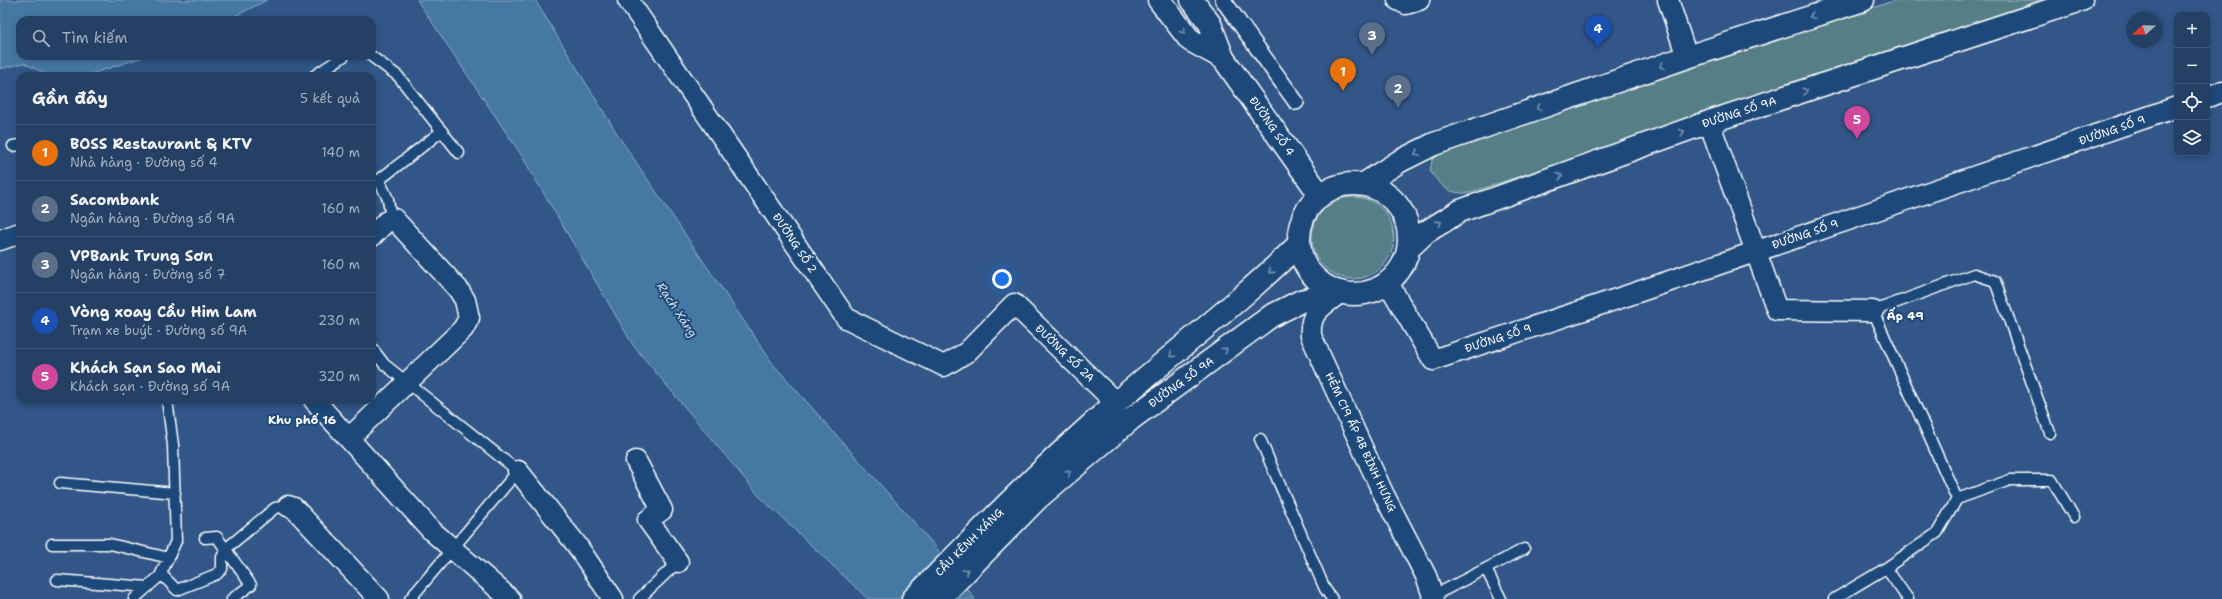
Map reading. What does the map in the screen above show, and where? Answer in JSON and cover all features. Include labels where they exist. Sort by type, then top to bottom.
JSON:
[{"type":"main road","name":"ĐƯỜNG SỐ 4","points":[[1160,0],[1190,40],[1223,58]]},
{"type":"main road","name":"ĐƯỜNG SỐ 4","points":[[1192,0],[1210,24],[1223,58],[1320,195]]},
{"type":"main road","points":[[1364,184],[1400,161],[1434,144],[1687,57],[1863,0]]},
{"type":"main road","name":"ĐƯỜNG SỐ 9A","points":[[1409,248],[1426,232],[1460,211],[1709,122],[2081,0]]},
{"type":"main road","points":[[1355,183],[1364,184],[1380,189],[1394,200],[1404,214],[1409,230],[1409,248],[1402,266],[1388,283],[1368,292],[1357,294],[1341,292],[1325,286],[1312,274],[1304,260],[1299,244],[1300,227],[1307,209],[1320,195],[1336,186],[1355,183]]},
{"type":"main road","points":[[1032,492],[1116,403],[1247,291],[1299,244]]},
{"type":"main road","name":"ĐƯỜNG SỐ 9A","points":[[1032,492],[1271,316],[1301,301],[1341,292]]},
{"type":"main road","name":"CẦU KÊNH XÁNG","points":[[913,599],[1032,492]]},
{"type":"main road","name":"CẦU KÊNH XÁNG","points":[[939,599],[1032,492]]},
{"type":"street","name":"ĐƯỜNG SỐ 2","points":[[628,0],[846,318],[944,366],[967,352],[1014,304]]},
{"type":"street","points":[[1223,0],[1296,102]]},
{"type":"street","points":[[1398,0],[1406,4],[1419,0]]},
{"type":"street","points":[[1668,0],[1687,57]]},
{"type":"street","points":[[2210,96],[2222,92]]},
{"type":"street","name":"ĐƯỜNG SỐ 9","points":[[1388,283],[1433,360],[2174,108]]},
{"type":"street","points":[[1709,122],[1777,310],[1873,311]]},
{"type":"street","points":[[349,438],[406,381],[463,329],[469,318],[469,309],[458,289],[394,219],[387,221],[376,232]]},
{"type":"street","name":"HẺM C19 ẤP 4B BÌNH HƯNG","points":[[1341,292],[1316,311],[1310,322],[1311,336],[1383,493],[1426,576],[1433,597]]},
{"type":"street","name":"ĐƯỜNG SỐ 2A","points":[[1014,304],[1116,403]]},
{"type":"street","points":[[318,404],[432,531],[510,599]]},
{"type":"street","points":[[636,461],[662,510],[648,520],[678,562]]},
{"type":"street","points":[[518,472],[576,544],[613,599]]},
{"type":"street","points":[[288,506],[294,508],[379,599]]},
{"type":"lane","points":[[320,72],[338,60]]},
{"type":"lane","points":[[376,60],[398,76],[459,153]]},
{"type":"lane","points":[[391,219],[388,199],[379,180],[442,132]]},
{"type":"lane","points":[[1957,499],[1873,311],[1974,274],[1995,281],[2050,433]]},
{"type":"lane","points":[[376,353],[384,364],[518,472],[410,599]]},
{"type":"lane","points":[[134,599],[161,574],[176,541],[173,445],[168,404]]},
{"type":"lane","points":[[1260,439],[1325,589],[1332,599]]},
{"type":"lane","points":[[1834,599],[1886,568],[1937,533],[1957,499],[2010,480],[2052,480],[2074,517]]},
{"type":"lane","points":[[60,483],[175,493]]},
{"type":"lane","points":[[161,574],[177,590],[191,586],[217,574],[222,569],[222,557],[226,551],[275,508],[288,506]]},
{"type":"lane","points":[[205,538],[216,537],[251,585],[232,599]]},
{"type":"lane","points":[[52,544],[110,544],[169,558]]},
{"type":"lane","points":[[1433,597],[1524,549]]},
{"type":"lane","points":[[640,599],[678,562]]},
{"type":"lane","points":[[1886,568],[1908,599]]},
{"type":"lane","points":[[1486,569],[1501,599]]},
{"type":"lane","points":[[57,580],[148,587]]},
{"type":"green space","points":[[1896,0],[2049,0],[1469,193],[1451,191],[1442,185],[1430,171],[1432,160],[1441,153]]},
{"type":"green space","points":[[1353,197],[1369,200],[1382,209],[1391,222],[1394,238],[1391,254],[1382,267],[1369,276],[1353,279],[1337,276],[1324,267],[1315,254],[1312,238],[1315,222],[1324,209],[1337,200]]},
{"type":"water","points":[[0,0],[267,0],[235,16],[16,16],[16,60],[134,60],[97,72],[42,72],[24,63],[0,69]]},
{"type":"water","name":"Rạch Xáng","points":[[417,0],[535,0],[621,140],[773,364],[935,546],[975,599],[868,599],[759,496],[633,345],[520,153]]},
{"type":"place","name":"Vòng xoay Cầu Him Lam","points":[[1598,48]]},
{"type":"place","name":"VPBank Trung Sơn","points":[[1372,55]]},
{"type":"place","name":"BOSS Restaurant & KTV","points":[[1343,91]]},
{"type":"place","name":"Sacombank","points":[[1398,108]]},
{"type":"place","name":"Khách Sạn Sao Mai","points":[[1857,139]]},
{"type":"district","name":"Ấp 49","points":[[1905,316]]},
{"type":"district","name":"Khu phố 16","points":[[302,420]]}]
